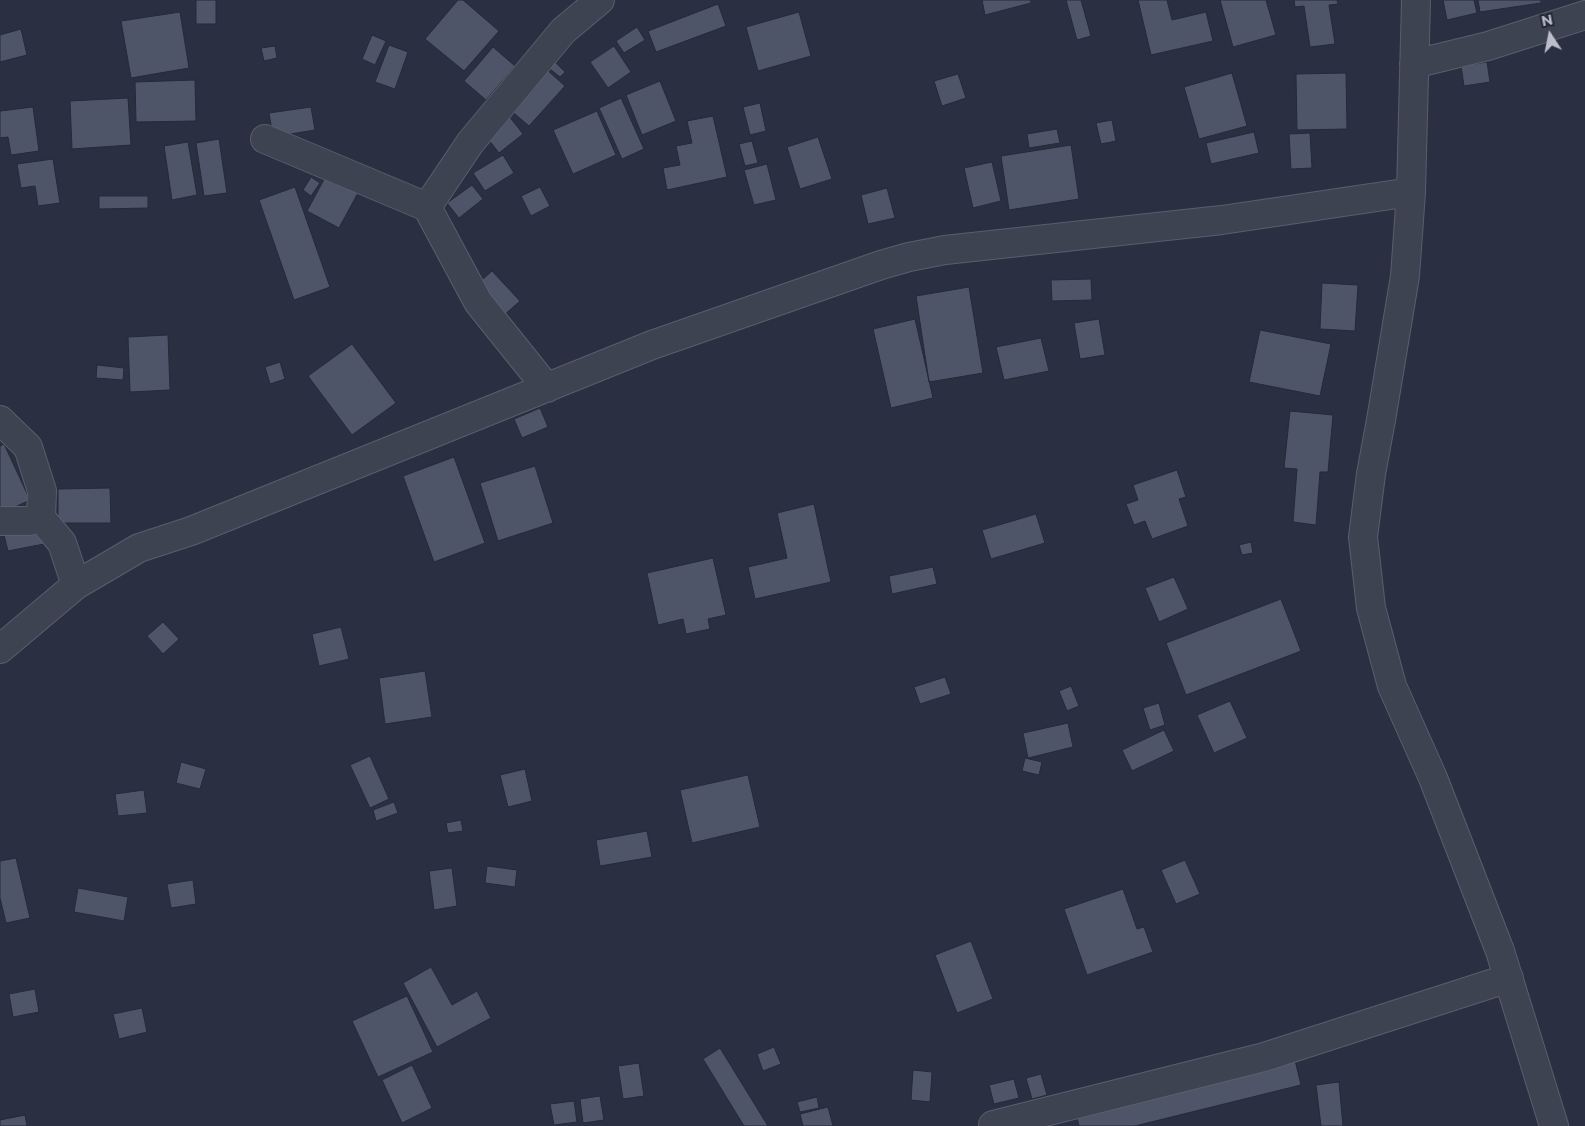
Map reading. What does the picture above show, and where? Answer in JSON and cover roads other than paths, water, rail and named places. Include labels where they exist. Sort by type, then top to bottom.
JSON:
[{"type":"street","points":[[427,207],[470,143],[563,31],[600,0]]},
{"type":"street","points":[[1416,0],[1411,192],[1405,276],[1371,474],[1363,537],[1371,608],[1392,686],[1433,778],[1500,951],[1554,1126]]},
{"type":"street","points":[[1414,64],[1488,46],[1585,15]]},
{"type":"street","points":[[265,138],[427,207],[478,302],[547,388]]},
{"type":"street","points":[[0,649],[76,586],[139,548],[191,531],[688,332],[881,265],[945,250],[1222,220],[1411,192]]},
{"type":"street","points":[[0,420],[28,447],[42,490],[41,518],[62,543],[76,586]]},
{"type":"street","points":[[0,521],[29,522],[41,518]]},
{"type":"street","points":[[993,1125],[1264,1057],[1509,978]]}]
